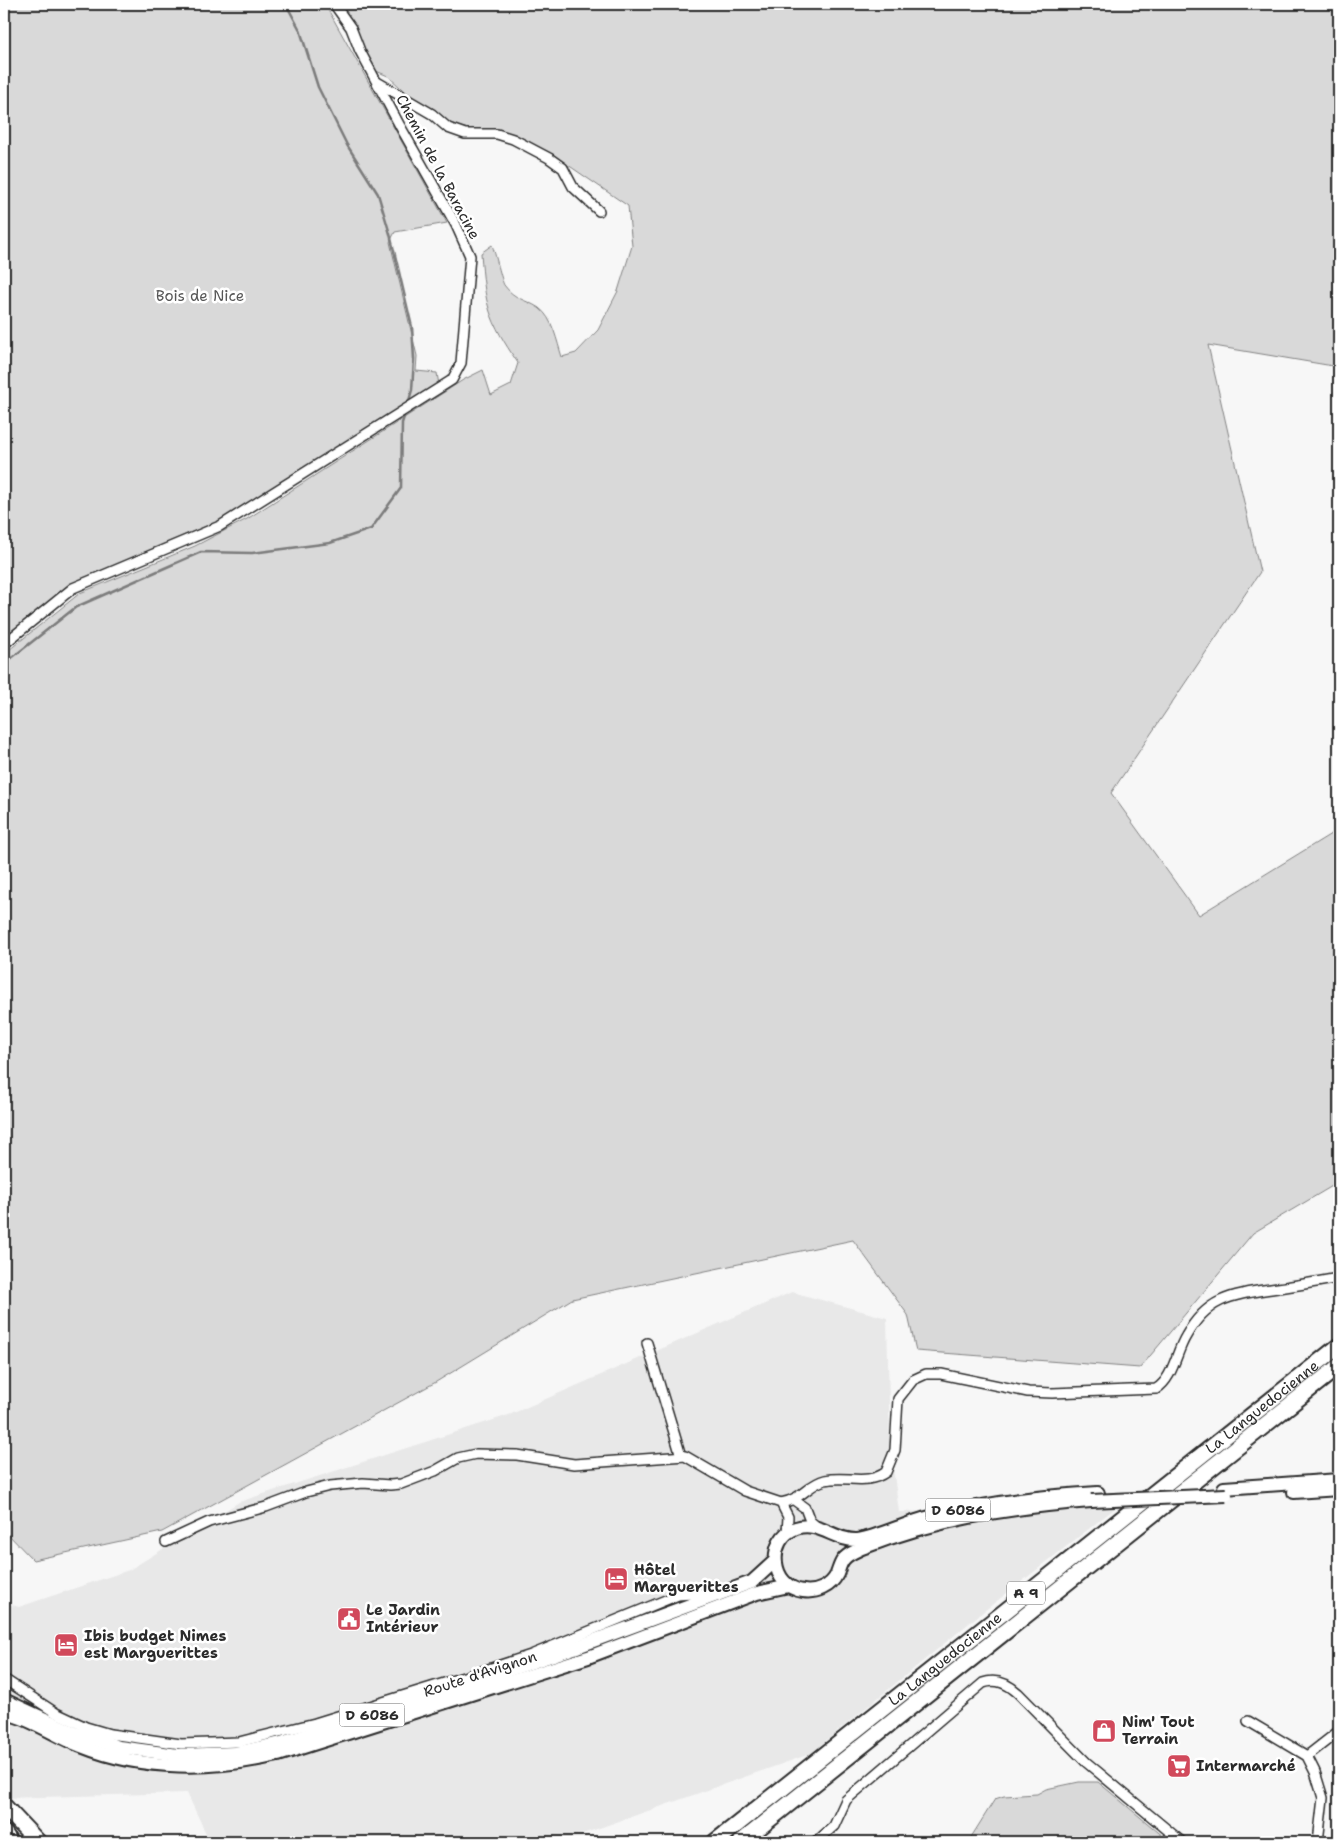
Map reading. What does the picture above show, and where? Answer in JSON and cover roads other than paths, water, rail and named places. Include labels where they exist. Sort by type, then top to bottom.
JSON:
[{"type":"highway","name":"La Languedocienne","points":[[715,1842],[1339,1346]]},
{"type":"highway","name":"La Languedocienne","points":[[742,1842],[1339,1366]]},
{"type":"highway","points":[[4,1806],[38,1842]]},
{"type":"highway","points":[[4,1834],[10,1842]]},
{"type":"main road","name":"D 6086","points":[[1225,1491],[1339,1480]]},
{"type":"main road","name":"D 6086","points":[[820,1528],[845,1538],[860,1539],[929,1517],[980,1506],[1046,1496],[1094,1497],[1225,1491],[1339,1490]]},
{"type":"main road","name":"D 6086","points":[[840,1565],[846,1558],[862,1548],[937,1524],[1002,1510],[1094,1497]]},
{"type":"main road","points":[[801,1526],[820,1528],[835,1540],[839,1548],[840,1565],[837,1576],[820,1590],[810,1592],[789,1586],[777,1571],[775,1561],[777,1546],[787,1533],[801,1526]]},
{"type":"main road","name":"Route d'Avignon","points":[[4,1700],[75,1733],[119,1747],[178,1755],[235,1753],[281,1743],[421,1700],[574,1648],[752,1582],[775,1561]]},
{"type":"main road","name":"Route d'Avignon","points":[[4,1713],[20,1717],[83,1747],[128,1760],[182,1766],[252,1761],[278,1755],[588,1657],[757,1594],[789,1586]]},
{"type":"street","name":"Chemin de la Baracine","points":[[4,644],[73,588],[220,526],[452,380],[461,363],[470,256],[456,225],[360,51],[351,28],[334,4]]},
{"type":"street","points":[[377,82],[432,114],[448,128],[465,134],[497,134],[549,158],[563,168],[573,187],[599,211]]},
{"type":"street","points":[[166,1542],[209,1522],[275,1504],[306,1492],[330,1486],[363,1483],[396,1485],[435,1471],[458,1458],[476,1454],[517,1455],[574,1464],[649,1460],[681,1456],[694,1459],[745,1491],[781,1503],[794,1500],[820,1481],[831,1478],[872,1479],[886,1472],[896,1450],[898,1399],[908,1385],[918,1377],[941,1374],[1006,1389],[1052,1393],[1156,1389],[1166,1381],[1184,1338],[1194,1322],[1218,1302],[1241,1293],[1339,1278]]},
{"type":"street","points":[[647,1343],[681,1456]]},
{"type":"street","points":[[794,1500],[805,1508],[810,1521],[820,1528]]},
{"type":"street","points":[[781,1503],[788,1517],[787,1533]]},
{"type":"street","points":[[4,1679],[56,1713],[86,1727],[110,1734],[142,1741],[181,1744],[239,1742],[307,1726],[486,1670],[538,1652],[678,1595],[732,1589]]},
{"type":"street","points":[[816,1842],[834,1826],[846,1800],[983,1683],[991,1681],[1006,1684],[1018,1693],[1086,1762],[1182,1842]]},
{"type":"street","points":[[1248,1721],[1307,1756],[1315,1772],[1322,1798],[1318,1842]]},
{"type":"street","points":[[1307,1756],[1339,1731]]},
{"type":"waterway","points":[[286,4],[300,30],[318,87],[347,145],[378,194],[390,234],[412,327],[414,359],[412,390],[408,404]]},
{"type":"waterway","points":[[4,664],[76,607],[201,552],[252,553],[330,543],[371,529],[401,488],[402,423],[405,414]]},
{"type":"place","name":"Hôtel Marguerittes","points":[[616,1579]]},
{"type":"place","name":"Le Jardin Intérieur","points":[[349,1619]]},
{"type":"place","name":"Ibis budget Nimes est Marguerittes","points":[[66,1645]]},
{"type":"place","name":"Nim' Tout Terrain","points":[[1104,1731]]},
{"type":"place","name":"Intermarché","points":[[1179,1766]]},
{"type":"park label","name":"Bois de Nice","points":[[200,296]]}]
